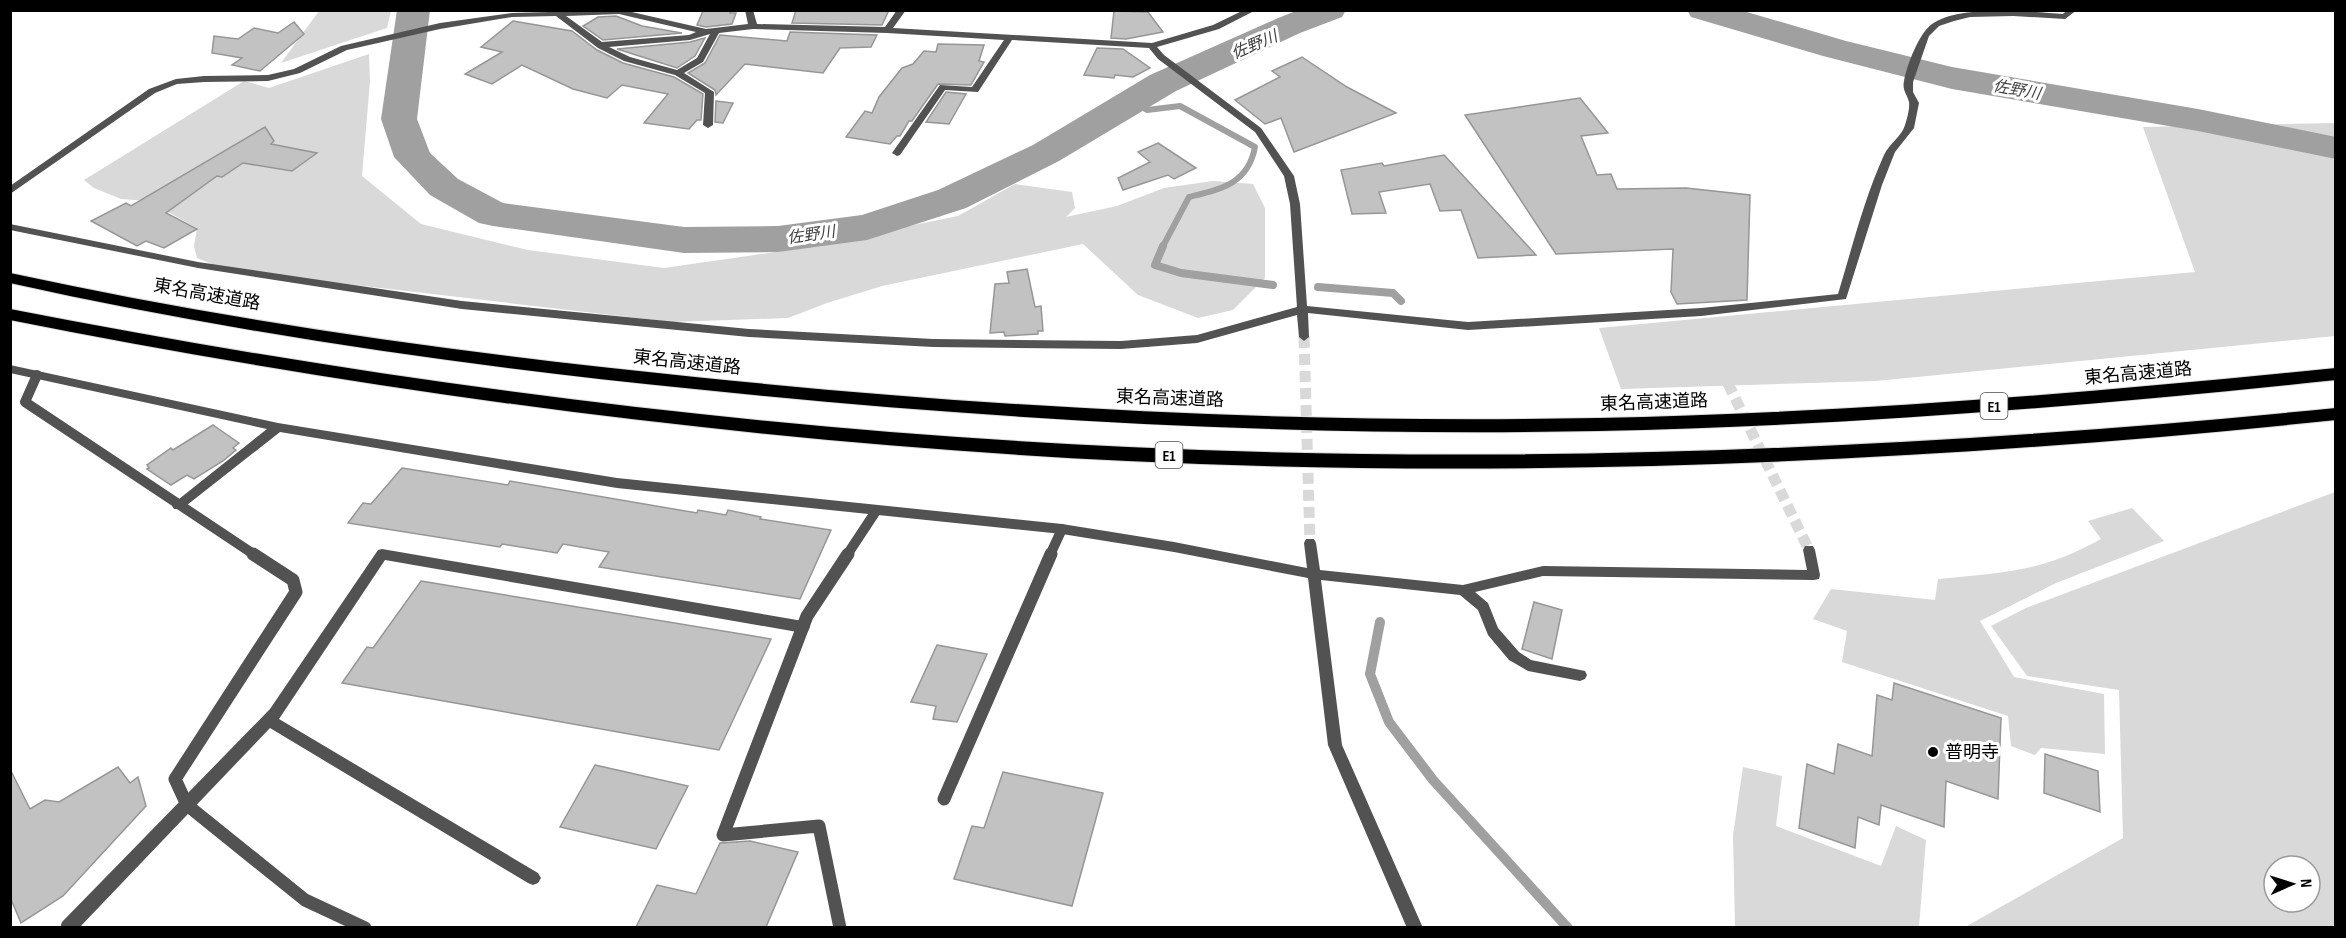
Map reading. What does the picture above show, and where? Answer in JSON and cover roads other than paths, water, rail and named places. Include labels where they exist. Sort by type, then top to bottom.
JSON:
[{"type":"highway","name":"東名高速道路","points":[[10,278],[250,323],[517,365],[827,398],[1080,416],[1351,425],[1593,425],[1803,417],[2018,404],[2336,374]]},
{"type":"highway","name":"E1","points":[[10,314],[186,349],[460,392],[832,434],[1127,454],[1374,461],[1617,459],[1859,451],[2130,435],[2336,414]]},
{"type":"street","points":[[749,10],[753,26]]},
{"type":"street","points":[[887,30],[902,10]]},
{"type":"street","points":[[601,46],[690,37],[706,32],[753,26],[887,30],[1152,46],[1216,27],[1252,10]]},
{"type":"street","points":[[10,228],[198,266],[406,298],[749,333],[933,343],[1121,345],[1197,339],[1304,309],[1468,326],[1700,317],[1842,297],[1877,185],[1890,152],[1909,128],[1914,103],[1907,92],[1907,82],[1926,33],[1935,26],[1957,17],[1991,13],[2065,17],[2073,10]]},
{"type":"street","points":[[10,191],[152,91],[176,82],[268,78],[297,71],[344,48],[440,26],[539,12],[558,14],[619,11],[706,32]]},
{"type":"street","points":[[558,14],[601,46],[627,58],[678,73],[710,92],[708,125]]},
{"type":"street","points":[[678,73],[700,60],[716,31]]},
{"type":"street","points":[[897,153],[943,87],[975,90],[1010,38]]},
{"type":"street","points":[[1152,46],[1161,57],[1258,130],[1289,176],[1295,204],[1304,309],[1304,337]]},
{"type":"street","points":[[10,369],[278,427],[617,483],[1062,530],[1174,547],[1313,574],[1464,590],[1543,571],[1814,576],[1809,550]]},
{"type":"street","points":[[178,506],[278,427]]},
{"type":"street","points":[[1310,543],[1335,745],[1415,927]]},
{"type":"street","points":[[68,927],[269,720],[382,554],[803,627]]},
{"type":"street","points":[[1464,590],[1483,607],[1493,630],[1514,656],[1528,665],[1580,675]]},
{"type":"street","points":[[269,720],[533,878]]},
{"type":"lane","points":[[37,375],[25,402],[178,506],[293,580],[296,592],[176,779],[187,805],[305,900],[365,927]]},
{"type":"lane","points":[[840,927],[819,826],[723,835],[803,627],[876,511]]},
{"type":"lane","points":[[944,799],[1062,530]]},
{"type":"waterway","name":"佐野川","points":[[414,10],[399,119],[413,157],[444,187],[493,214],[684,240],[778,239],[867,227],[952,199],[1046,153],[1163,83],[1288,26],[1330,10]]},
{"type":"waterway","name":"佐野川","points":[[1703,10],[1835,49],[1952,78],[2198,120],[2336,148]]},
{"type":"waterway","points":[[1132,101],[1147,110],[1180,106],[1255,147],[1246,169],[1239,177],[1222,187],[1189,197],[1163,247]]},
{"type":"waterway","points":[[1163,247],[1155,265],[1181,273],[1273,285]]},
{"type":"waterway","points":[[1318,287],[1393,293],[1401,301]]},
{"type":"waterway","points":[[1380,622],[1370,674],[1389,722],[1433,780],[1568,928]]},
{"type":"tunnel","points":[[1698,322],[1809,550]]},
{"type":"tunnel","points":[[1304,337],[1310,543]]},
{"type":"place","name":"普明寺","points":[[1933,752]]}]
